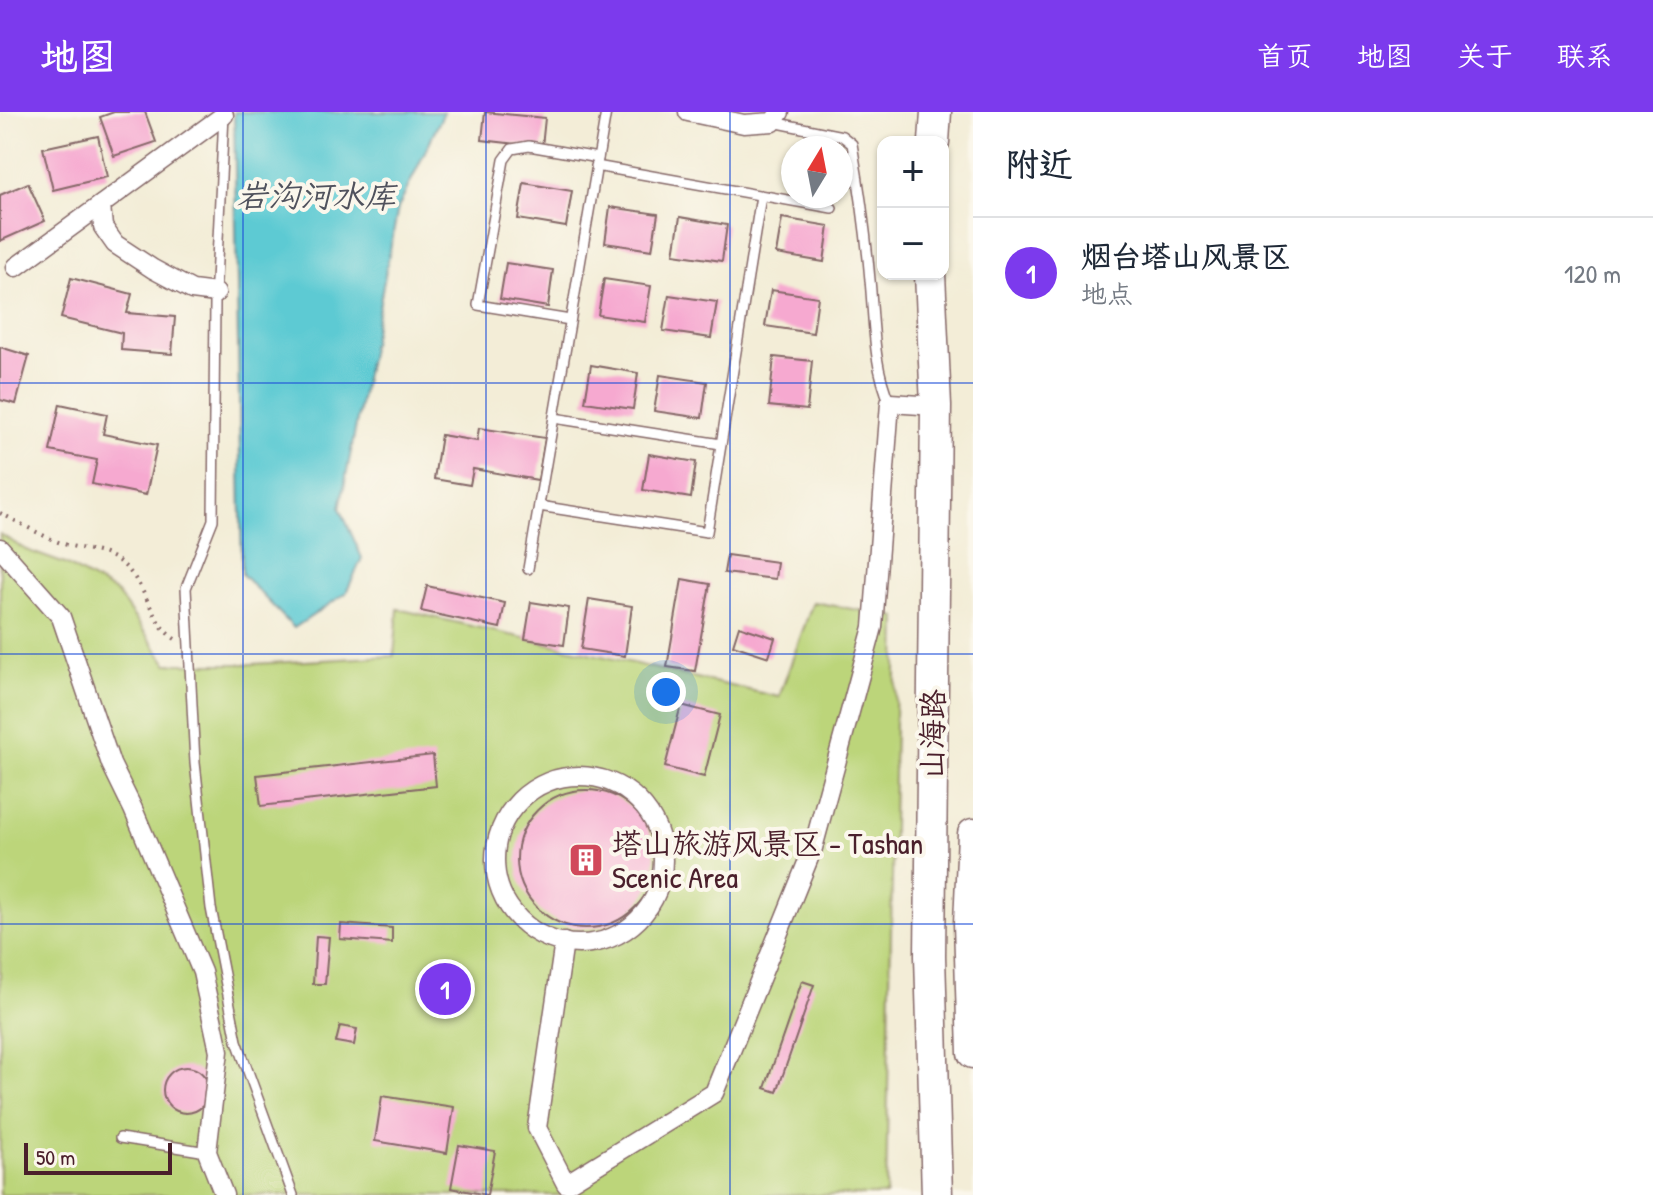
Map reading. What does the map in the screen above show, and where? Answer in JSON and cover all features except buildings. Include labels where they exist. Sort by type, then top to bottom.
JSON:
[{"type":"main road","points":[[934,136],[936,112]]},
{"type":"main road","name":"山海路","points":[[930,280],[936,406],[930,956],[937,1195]]},
{"type":"main road","points":[[973,834],[969,923],[973,1053]]},
{"type":"street","points":[[688,112],[744,124],[777,117]]},
{"type":"street","points":[[16,267],[224,114]]},
{"type":"street","points":[[101,205],[103,227],[115,244],[192,290],[216,293]]},
{"type":"street","points":[[564,942],[537,1128],[566,1184],[714,1093],[813,848],[873,627],[890,403],[936,406]]},
{"type":"street","points":[[0,548],[61,617],[111,764],[202,972],[219,1051],[207,1152],[224,1195]]},
{"type":"street","points":[[589,776],[605,779],[632,792],[650,812],[662,857],[660,886],[645,915],[628,930],[598,942],[564,942],[530,928],[510,908],[498,887],[495,865],[499,829],[516,800],[531,791],[559,779],[589,776]]},
{"type":"lane","points":[[528,569],[606,112]]},
{"type":"lane","points":[[224,114],[216,293],[213,520],[186,588],[195,763],[211,908],[237,1041],[293,1195]]},
{"type":"lane","points":[[777,117],[842,136],[852,144],[865,222],[879,364],[883,389],[890,403]]},
{"type":"lane","points":[[570,320],[478,305],[504,160],[512,149],[529,146],[781,199]]},
{"type":"lane","points":[[539,506],[707,532],[761,196]]},
{"type":"lane","points":[[554,418],[721,444]]},
{"type":"lane","points":[[214,1030],[242,1055]]},
{"type":"lane","points":[[120,1138],[207,1152]]},
{"type":"path","points":[[0,513],[62,543],[116,559],[142,585],[163,632]]},
{"type":"green space","points":[[0,534],[26,550],[65,564],[117,593],[167,664],[252,664],[394,656],[398,609],[779,697],[813,602],[897,617],[886,1195],[0,1195]]},
{"type":"water","name":"岩沟河水库","points":[[234,112],[444,112],[398,208],[340,508],[362,558],[346,593],[294,628],[242,574]]},
{"type":"place","name":"塔山旅游风景区 - Tashan Scenic Area","points":[[586,860]]},
{"type":"place","name":"烟台塔山风景区","points":[[445,989]]}]
